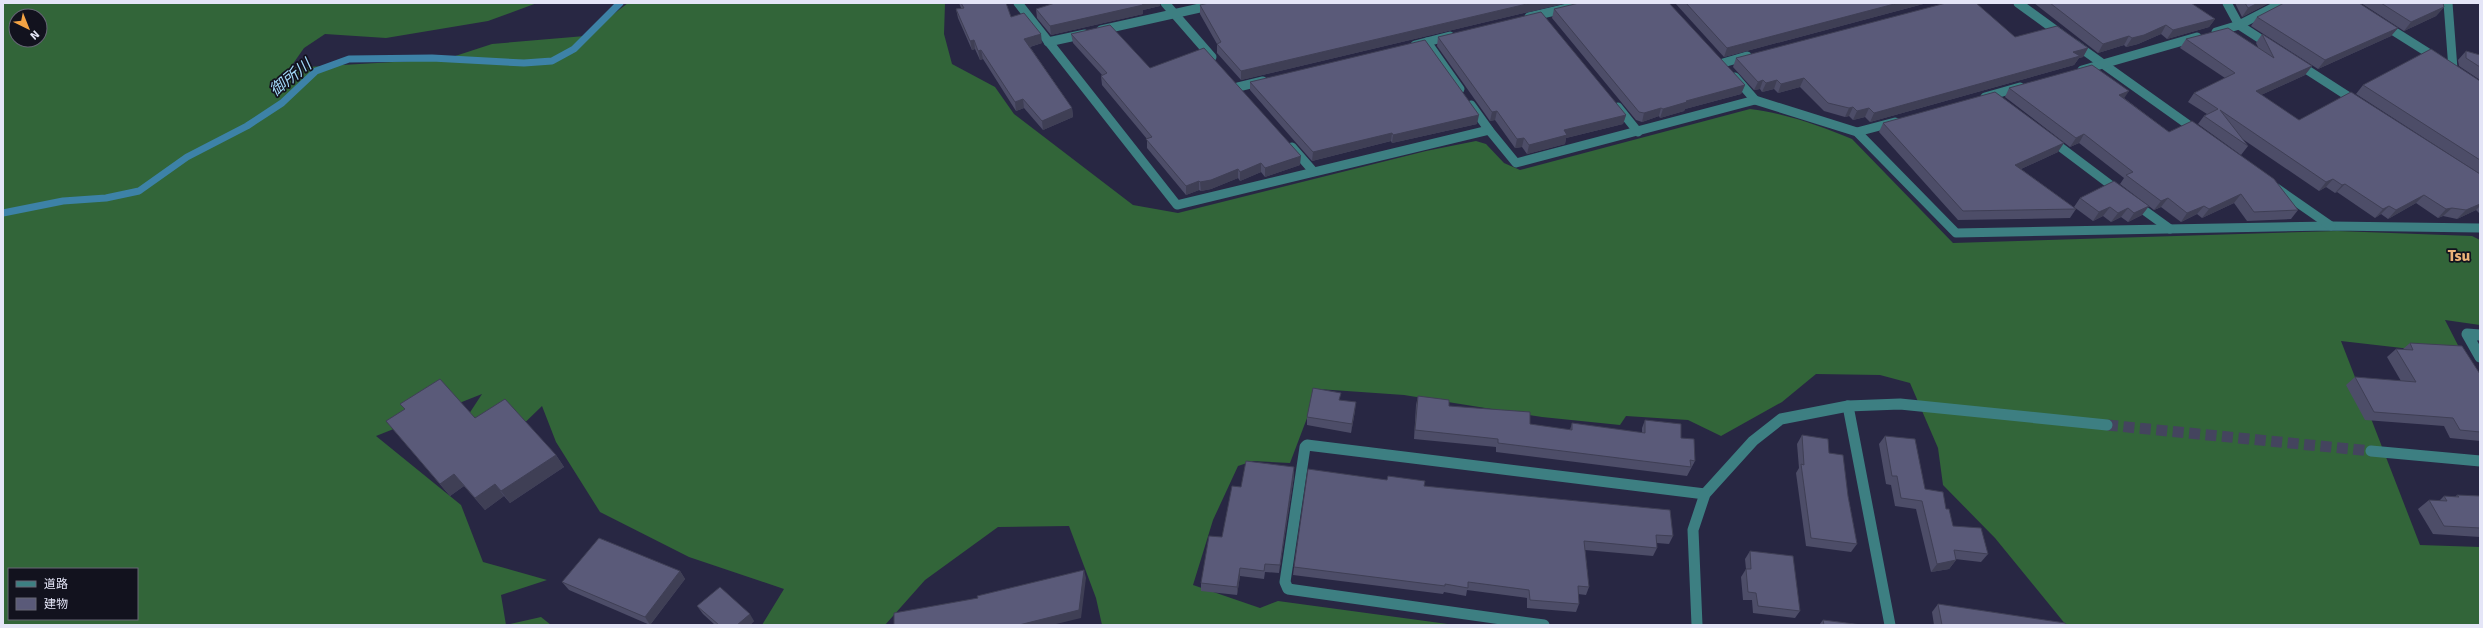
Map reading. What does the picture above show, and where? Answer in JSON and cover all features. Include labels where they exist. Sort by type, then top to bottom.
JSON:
[{"type":"street","points":[[1018,3],[1177,205],[1313,171],[1489,130]]},
{"type":"street","points":[[1165,3],[1218,64]]},
{"type":"street","points":[[1048,42],[1222,3]]},
{"type":"street","points":[[1518,20],[1543,17],[1589,3]]},
{"type":"street","points":[[2018,3],[2208,138]]},
{"type":"street","points":[[2227,3],[2239,25],[2279,51]]},
{"type":"street","points":[[2074,72],[2239,25],[2282,3]]},
{"type":"street","points":[[2376,20],[2457,71],[2448,3]]},
{"type":"street","points":[[1404,47],[1457,34]]},
{"type":"street","points":[[1427,42],[1489,130],[1516,163],[1755,100]]},
{"type":"street","points":[[1753,55],[1720,60],[1755,100],[1857,132],[1956,233],[2331,226],[2480,228]]},
{"type":"street","points":[[2292,60],[2366,107]]},
{"type":"street","points":[[1238,87],[1275,78]]},
{"type":"street","points":[[1977,99],[2029,85]]},
{"type":"street","points":[[1992,95],[2005,105]]},
{"type":"street","points":[[1614,102],[1638,132]]},
{"type":"street","points":[[1857,132],[1902,120]]},
{"type":"street","points":[[2043,133],[2170,229]]},
{"type":"street","points":[[1283,138],[1313,171]]},
{"type":"street","points":[[2266,180],[2331,226]]},
{"type":"street","points":[[2480,335],[2467,334],[2480,357]]},
{"type":"street","points":[[1697,625],[1693,530],[1705,494],[1753,441],[1781,419],[1848,406],[1900,404],[2107,425]]},
{"type":"street","points":[[1848,406],[1890,625]]},
{"type":"street","points":[[1544,625],[1288,589],[1285,582],[1305,447],[1308,444],[1705,494]]},
{"type":"street","points":[[2371,451],[2480,461]]},
{"type":"green space","points":[[3,3],[537,3],[488,21],[386,38],[325,34],[304,48],[290,68],[446,59],[492,44],[585,36],[628,3],[945,3],[944,34],[952,64],[995,87],[1014,114],[1133,205],[1178,213],[1426,151],[1476,141],[1486,144],[1504,163],[1520,170],[1750,109],[1802,121],[1828,129],[1852,139],[1953,243],[2337,231],[2472,236],[2480,240],[2480,325],[2445,320],[2463,355],[2341,341],[2420,545],[2480,547],[2480,625],[2066,625],[1995,538],[1943,485],[1938,448],[1910,383],[1880,375],[1816,374],[1782,402],[1721,436],[1688,420],[1626,416],[1620,425],[1542,417],[1404,395],[1318,389],[1290,463],[1253,461],[1238,466],[1213,520],[1193,585],[1260,608],[1278,601],[1455,625],[1102,625],[1096,598],[1069,526],[998,527],[925,580],[885,625],[762,625],[784,589],[689,557],[600,512],[556,442],[542,406],[507,440],[465,420],[482,394],[376,436],[461,505],[483,562],[547,580],[501,595],[506,625],[3,625]]},
{"type":"green space","points":[[541,617],[551,625],[506,625]]},
{"type":"building","points":[[961,3],[1006,3],[1011,17],[1024,13],[1041,34],[1024,39],[1072,108],[1042,121],[1023,99],[1015,102],[981,50],[978,51],[974,40],[970,41],[956,9],[964,8]]},
{"type":"building","points":[[1055,3],[1142,3],[1143,5],[1050,26],[1036,9]]},
{"type":"building","points":[[1209,3],[1531,3],[1241,71],[1217,44],[1221,42],[1200,5]]},
{"type":"building","points":[[1579,3],[1669,3],[1745,85],[1686,101],[1687,102],[1663,109],[1661,108],[1644,113],[1639,112],[1554,9]]},
{"type":"building","points":[[1686,3],[1898,3],[1727,48]]},
{"type":"building","points":[[1946,3],[1976,3],[2015,37],[2057,26],[2088,48],[2073,52],[2080,56],[1874,113],[1869,108],[1857,111],[1853,107],[1849,108],[1828,103],[1804,78],[1781,84],[1777,80],[1766,83],[1763,80],[1758,82],[1736,58]]},
{"type":"building","points":[[2050,3],[2191,3],[2215,19],[2173,30],[2166,25],[2144,35],[2132,38],[2129,36],[2103,44]]},
{"type":"building","points":[[2245,3],[2258,3],[2248,8]]},
{"type":"building","points":[[2284,3],[2359,3],[2398,28],[2325,60],[2257,17]]},
{"type":"building","points":[[2381,3],[2443,3],[2444,7],[2411,22]]},
{"type":"building","points":[[1541,12],[1626,115],[1564,130],[1567,135],[1529,145],[1524,138],[1517,139],[1497,111],[1492,112],[1438,37]]},
{"type":"building","points":[[1110,25],[1150,68],[1204,48],[1301,156],[1265,168],[1261,163],[1240,172],[1238,169],[1211,180],[1199,181],[1186,186],[1146,139],[1152,137],[1101,76],[1107,73],[1071,34]]},
{"type":"building","points":[[2228,28],[2274,58],[2262,34],[2312,66],[2256,91],[2299,120],[2351,92],[2480,174],[2480,204],[2466,210],[2452,208],[2446,209],[2424,195],[2396,210],[2389,206],[2383,209],[2345,184],[2342,185],[2333,179],[2326,182],[2220,110],[2248,146],[2204,116],[2218,109],[2194,93],[2235,73],[2186,39]]},
{"type":"building","points":[[1425,40],[1479,115],[1393,135],[1392,133],[1313,152],[1250,82]]},
{"type":"building","points":[[2431,49],[2480,81],[2480,160],[2363,85]]},
{"type":"building","points":[[2466,51],[2480,55],[2480,67],[2466,58]]},
{"type":"building","points":[[2092,65],[2129,91],[2119,95],[2169,132],[2192,121],[2274,179],[2298,210],[2254,212],[2241,194],[2209,209],[2204,206],[2187,213],[2168,198],[2161,201],[2126,175],[2133,172],[2084,134],[2076,138],[2009,88]]},
{"type":"building","points":[[1995,92],[2064,143],[2015,165],[2076,209],[1963,211],[1883,123]]},
{"type":"building","points":[[2114,181],[2149,206],[2134,213],[2128,208],[2118,213],[2110,207],[2099,212],[2080,198]]},
{"type":"building","points":[[2410,343],[2462,346],[2480,374],[2480,432],[2460,430],[2453,418],[2374,412],[2355,377],[2416,382],[2396,349],[2413,350]]},
{"type":"building","points":[[440,379],[475,418],[505,399],[556,455],[501,491],[495,484],[475,498],[454,474],[440,484],[386,421],[405,409],[400,404]]},
{"type":"building","points":[[1313,388],[1341,393],[1339,400],[1356,402],[1352,424],[1307,417]]},
{"type":"building","points":[[1418,396],[1449,400],[1449,406],[1530,412],[1530,424],[1572,430],[1572,423],[1645,433],[1645,420],[1681,424],[1681,438],[1694,439],[1695,461],[1690,460],[1691,467],[1498,443],[1498,439],[1415,430]]},
{"type":"building","points":[[1802,435],[1828,439],[1829,453],[1843,455],[1848,496],[1857,544],[1811,538],[1801,464],[1804,465]]},
{"type":"building","points":[[1885,436],[1915,439],[1925,489],[1943,492],[1946,509],[1949,509],[1953,526],[1981,528],[1988,554],[1954,550],[1956,560],[1937,564],[1922,501],[1901,498],[1897,476],[1892,476]]},
{"type":"building","points":[[1246,461],[1294,467],[1280,565],[1265,564],[1264,571],[1240,568],[1237,587],[1201,583],[1209,536],[1222,537],[1232,486],[1241,487]]},
{"type":"building","points":[[1308,469],[1387,480],[1388,476],[1425,481],[1424,486],[1670,510],[1673,536],[1656,535],[1657,548],[1584,541],[1589,587],[1578,586],[1579,604],[1530,600],[1529,590],[1468,582],[1468,588],[1445,584],[1445,586],[1294,567]]},
{"type":"building","points":[[2457,495],[2480,496],[2480,528],[2444,526],[2429,500],[2447,501],[2444,496],[2459,497]]},
{"type":"building","points":[[599,538],[680,571],[645,617],[562,582]]},
{"type":"building","points":[[1750,551],[1793,556],[1800,611],[1758,606],[1756,593],[1748,592],[1746,569],[1751,569]]},
{"type":"building","points":[[1084,570],[1079,610],[1019,625],[894,625],[894,613],[978,598],[977,596]]},
{"type":"building","points":[[720,587],[750,614],[737,625],[719,625],[697,606]]},
{"type":"building","points":[[1938,604],[2065,623],[2066,625],[1942,625]]},
{"type":"building","points":[[1823,620],[1862,625],[1824,625]]},
{"type":"waterway","name":"御所川","points":[[3,213],[63,201],[106,198],[139,191],[187,157],[247,126],[282,103],[316,71],[349,59],[432,58],[524,63],[552,61],[574,49],[620,3]]},
{"type":"tunnel","points":[[2107,425],[2371,451]]},
{"type":"district","name":"Tsu","points":[[2459,255]]}]
